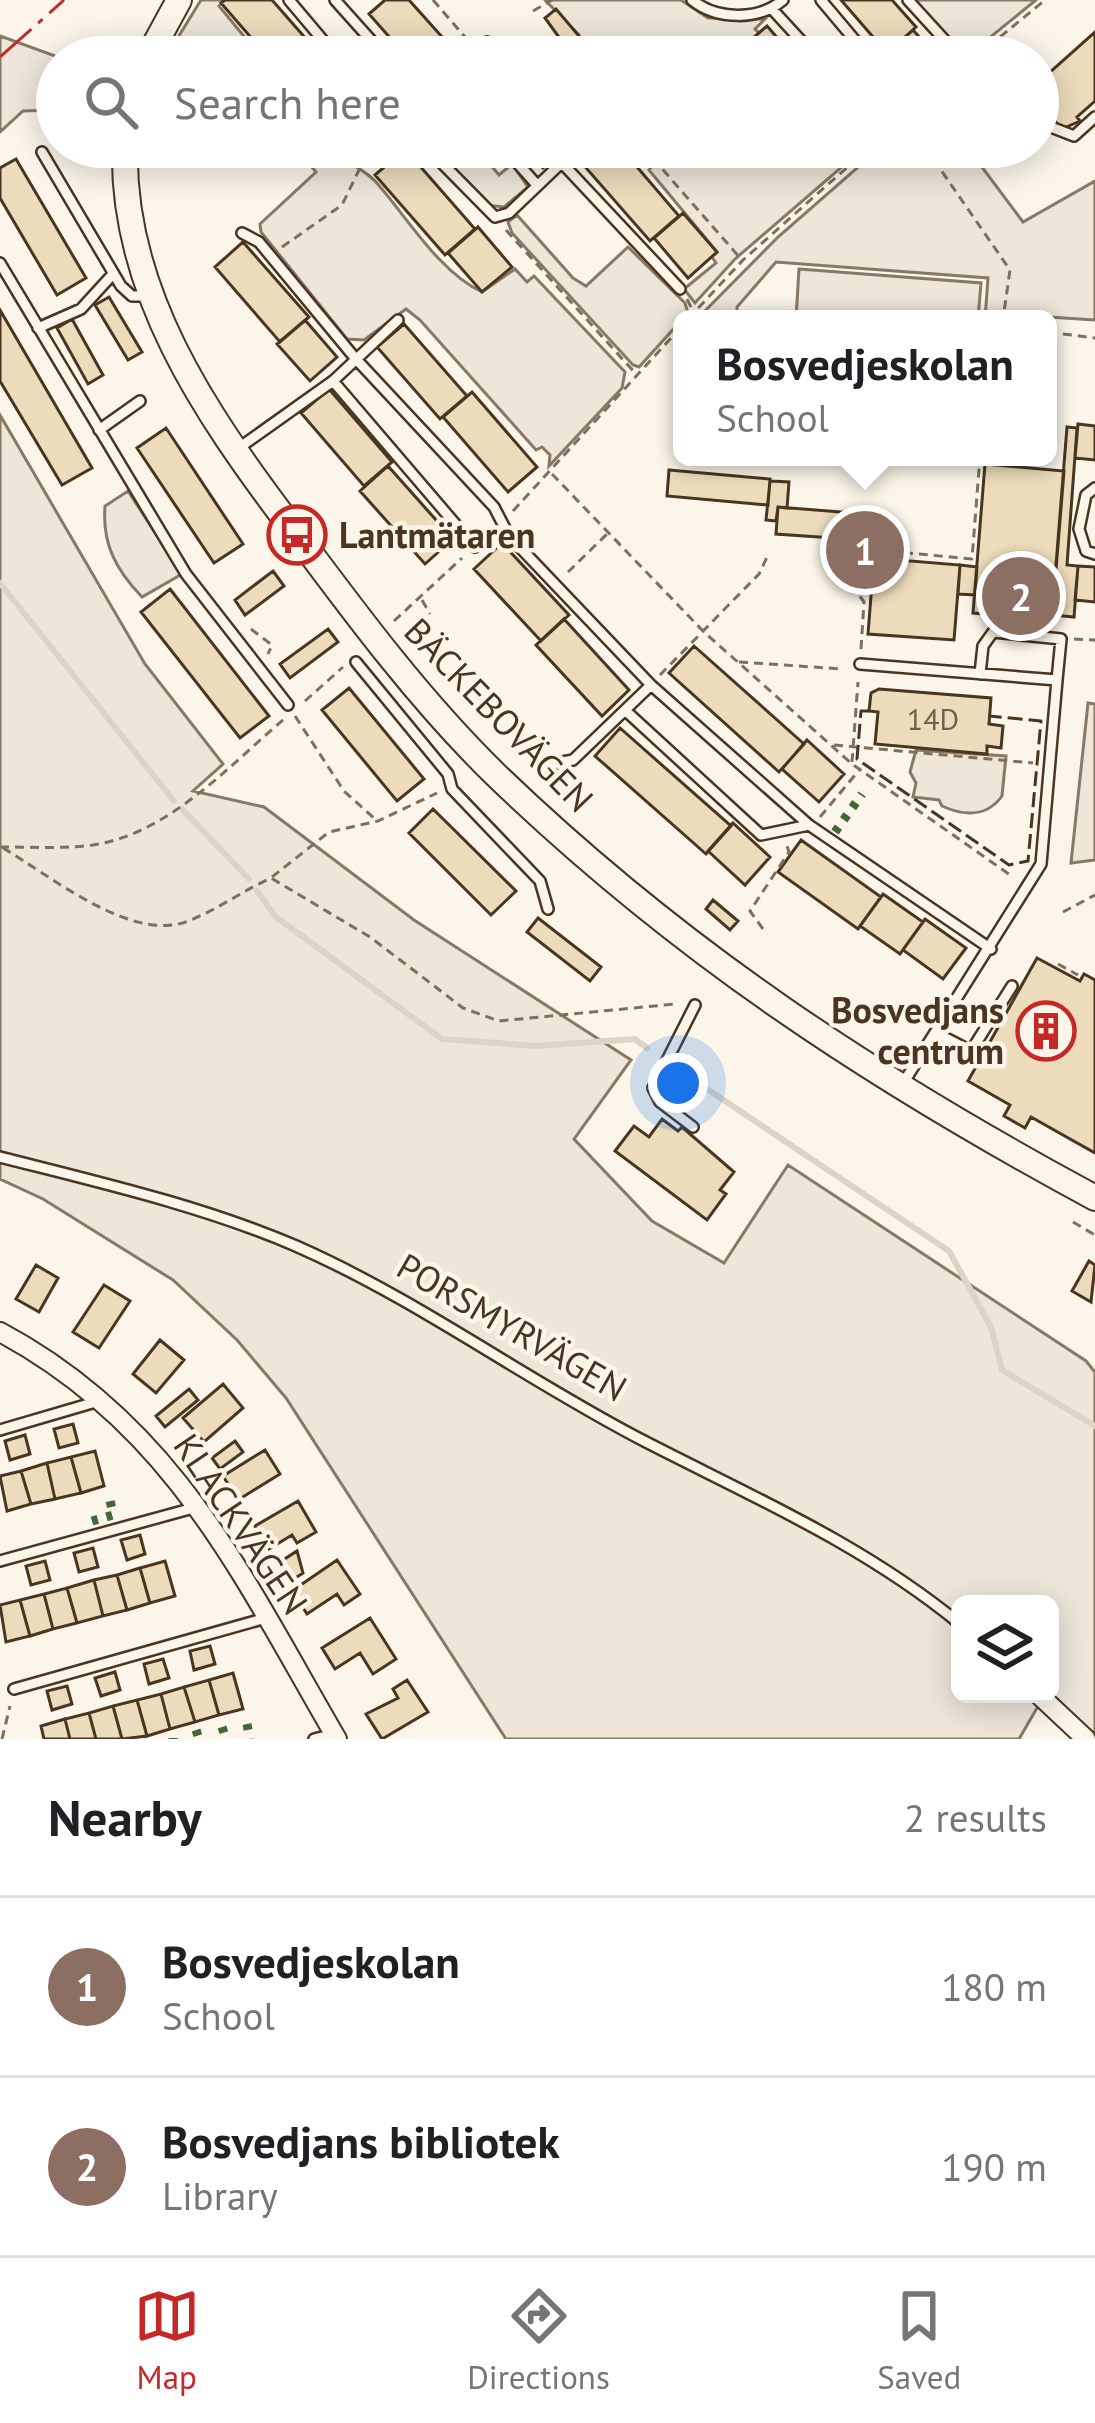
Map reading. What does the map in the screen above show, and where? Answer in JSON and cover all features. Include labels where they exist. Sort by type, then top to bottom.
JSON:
[{"type":"street","points":[[159,36],[179,0]]},
{"type":"street","name":"BÄCKEBOVÄGEN","points":[[126,168],[130,233],[150,296],[187,372],[236,450],[347,604],[493,772],[625,892],[722,970],[898,1090],[1095,1198]]},
{"type":"street","name":"KLACKVÄGEN","points":[[0,1333],[104,1399],[148,1442],[197,1507],[335,1736]]},
{"type":"street","points":[[1048,1703],[1086,1739]]},
{"type":"lane","points":[[289,0],[319,36]]},
{"type":"lane","points":[[334,0],[367,36]]},
{"type":"lane","points":[[692,0],[712,13],[729,15],[772,9],[782,0]]},
{"type":"lane","points":[[821,0],[851,36]]},
{"type":"lane","points":[[908,0],[941,36]]},
{"type":"lane","points":[[772,9],[797,36]]},
{"type":"lane","points":[[1059,130],[1074,136],[1095,117]]},
{"type":"lane","points":[[51,168],[126,292],[150,296]]},
{"type":"lane","points":[[446,168],[495,218],[508,213],[556,168]]},
{"type":"lane","points":[[522,168],[537,185]]},
{"type":"lane","points":[[566,168],[680,289]]},
{"type":"lane","points":[[242,233],[272,256],[355,358],[494,507],[509,536],[651,685],[809,825],[991,949]]},
{"type":"lane","points":[[0,263],[186,574],[290,708]]},
{"type":"lane","points":[[38,328],[81,309],[113,274]]},
{"type":"lane","points":[[236,450],[333,382],[398,320]]},
{"type":"lane","points":[[333,382],[475,547]]},
{"type":"lane","points":[[99,430],[140,401]]},
{"type":"lane","points":[[1095,488],[1086,495],[1079,529],[1086,551],[1095,554]]},
{"type":"lane","points":[[898,1090],[1030,890],[1041,864],[1060,639],[993,632],[983,646],[980,674]]},
{"type":"lane","points":[[356,662],[448,774],[452,789],[540,881],[548,909]]},
{"type":"lane","points":[[860,664],[1057,680]]},
{"type":"lane","points":[[552,764],[573,760],[651,685]]},
{"type":"lane","points":[[627,712],[761,835],[809,825]]},
{"type":"lane","points":[[936,1033],[971,1051],[1012,986]]},
{"type":"lane","points":[[693,1127],[660,1102],[653,1088],[695,1005]]},
{"type":"lane","name":"PORSMYRVÄGEN","points":[[0,1156],[175,1206],[330,1263],[405,1300],[645,1442],[795,1514],[878,1562],[951,1617]]},
{"type":"lane","points":[[0,1430],[104,1399]]},
{"type":"lane","points":[[0,1562],[197,1507]]},
{"type":"lane","points":[[14,1689],[266,1618]]},
{"type":"lane","points":[[314,1739],[335,1736]]},
{"type":"path","points":[[433,0],[464,36]]},
{"type":"path","points":[[533,11],[552,0]]},
{"type":"path","points":[[1001,36],[1045,0]]},
{"type":"path","points":[[272,256],[342,205],[360,168]]},
{"type":"path","points":[[662,168],[743,260]]},
{"type":"path","points":[[698,310],[743,260],[846,168]]},
{"type":"path","points":[[940,168],[1010,270],[1004,310]]},
{"type":"path","points":[[495,218],[637,375]]},
{"type":"path","points":[[1057,333],[1095,338]]},
{"type":"path","points":[[860,664],[864,602],[840,568],[840,560],[856,548],[972,559],[979,466]]},
{"type":"path","points":[[550,473],[703,631],[852,764],[1030,890]]},
{"type":"path","points":[[555,584],[609,532]]},
{"type":"path","points":[[651,685],[759,574],[768,556]]},
{"type":"path","points":[[421,597],[430,614]]},
{"type":"path","points":[[1060,639],[1095,640]]},
{"type":"path","points":[[737,662],[860,670],[852,764]]},
{"type":"path","points":[[290,708],[344,790],[368,818],[378,821]]},
{"type":"path","points":[[830,744],[1041,763]]},
{"type":"path","points":[[809,825],[860,769]]},
{"type":"path","points":[[0,846],[97,907],[148,924],[184,923],[271,878],[329,832],[378,821],[452,789]]},
{"type":"path","points":[[763,929],[750,910],[789,852]]},
{"type":"path","points":[[271,878],[370,937],[463,1008],[499,1021],[650,1003],[695,1005]]},
{"type":"path","points":[[1063,912],[1095,895]]},
{"type":"path","points":[[1058,964],[1078,975]]},
{"type":"path","points":[[1073,1222],[1095,1234]]},
{"type":"path","points":[[2,1739],[14,1689]]},
{"type":"shaded area","points":[[201,0],[225,0],[219,6],[244,36],[179,36]]},
{"type":"shaded area","points":[[545,0],[681,0],[708,18],[765,19],[755,29],[756,36],[579,35]]},
{"type":"shaded area","points":[[915,0],[1036,0],[992,36],[947,36]]},
{"type":"shaded area","points":[[0,36],[36,49],[36,111],[23,111],[0,132]]},
{"type":"shaded area","points":[[313,168],[358,168],[376,182],[438,258],[482,292],[515,269],[527,282],[534,276],[625,372],[622,388],[549,466],[550,455],[542,447],[536,450],[420,320],[406,309],[364,340],[347,339],[261,232],[260,224],[316,172]]},
{"type":"shaded area","points":[[453,168],[493,168],[499,175],[515,168],[528,187],[504,207],[486,205]]},
{"type":"shaded area","points":[[841,168],[735,259],[695,303],[684,289],[716,263],[712,257],[717,252],[649,170]]},
{"type":"shaded area","points":[[857,168],[983,168],[1023,222],[1095,181],[1095,320],[1057,318],[1057,310],[986,310],[988,278],[776,262],[737,310],[706,310],[778,237]]},
{"type":"shaded area","points":[[517,215],[573,278],[586,286],[628,247],[687,310],[673,310],[673,330],[639,367],[633,365],[512,233],[508,222]]},
{"type":"shaded area","points":[[799,269],[981,283],[979,310],[797,310]]},
{"type":"shaded area","points":[[0,415],[145,664],[223,764],[193,791],[264,807],[414,920],[631,1060],[574,1139],[652,1221],[724,1263],[788,1165],[1086,1361],[1095,1372],[1095,1734],[1044,1703],[1059,1703],[1059,1595],[951,1595],[951,1703],[1040,1703],[1019,1739],[506,1739],[286,1398],[237,1340],[173,1280],[43,1199],[0,1179]]},
{"type":"shaded area","points":[[128,491],[182,574],[142,597],[118,566],[106,532],[105,506]]},
{"type":"shaded area","points":[[1088,703],[1095,704],[1095,860],[1071,863]]},
{"type":"shaded area","points":[[916,750],[1006,756],[1002,796],[989,808],[967,813],[942,806],[939,800],[913,797],[916,783],[910,772]]},
{"type":"building","points":[[272,0],[304,36],[250,36],[221,3]]},
{"type":"building","points":[[385,0],[409,0],[441,36],[388,36],[369,14]]},
{"type":"building","points":[[841,0],[892,0],[916,27],[906,36],[872,36]]},
{"type":"building","points":[[556,9],[579,36],[558,36],[545,18]]},
{"type":"building","points":[[767,26],[776,36],[755,36]]},
{"type":"building","points":[[1095,32],[1095,101],[1077,117],[1080,121],[1062,129],[1059,126],[1059,64]]},
{"type":"building","points":[[16,159],[86,278],[57,295],[0,198],[0,168]]},
{"type":"building","points":[[383,168],[422,168],[475,229],[445,255],[375,175]]},
{"type":"building","points":[[586,168],[638,168],[679,216],[650,241]]},
{"type":"building","points":[[683,213],[717,252],[688,278],[654,238]]},
{"type":"building","points":[[478,227],[512,267],[482,292],[448,253]]},
{"type":"building","points":[[243,242],[309,317],[280,342],[215,267]]},
{"type":"building","points":[[109,297],[142,352],[128,360],[95,305]]},
{"type":"building","points":[[0,310],[92,468],[62,485],[0,381]]},
{"type":"building","points":[[72,319],[103,375],[88,384],[57,328]]},
{"type":"building","points":[[305,320],[337,357],[310,381],[277,344]]},
{"type":"building","points":[[404,324],[467,396],[440,419],[377,347]]},
{"type":"building","points":[[329,389],[392,462],[364,486],[301,413]]},
{"type":"building","points":[[472,392],[537,467],[508,492],[443,417]]},
{"type":"building","points":[[1078,424],[1095,426],[1095,460],[1075,458]]},
{"type":"building","points":[[1067,427],[1077,428],[1067,565],[1078,566],[1074,617],[1052,615]]},
{"type":"building","points":[[166,428],[243,544],[214,563],[137,448]]},
{"type":"building","points":[[388,466],[453,539],[425,564],[360,491]]},
{"type":"building","points":[[985,466],[1064,471],[1052,619],[973,613]]},
{"type":"building","points":[[669,470],[770,479],[768,505],[667,496]]},
{"type":"building","points":[[770,481],[789,482],[787,508],[778,507],[776,521],[766,520]]},
{"type":"building","points":[[778,507],[878,515],[876,541],[776,534]]},
{"type":"building","points":[[502,543],[569,615],[541,641],[474,569]]},
{"type":"building","points":[[874,558],[960,565],[954,640],[868,634]]},
{"type":"building","points":[[960,565],[977,567],[975,595],[958,594]]},
{"type":"building","points":[[1078,566],[1095,567],[1095,602],[1075,600]]},
{"type":"building","points":[[273,571],[284,586],[245,615],[235,600]]},
{"type":"building","points":[[170,589],[269,716],[240,738],[141,612]]},
{"type":"building","points":[[564,619],[629,690],[602,716],[536,645]]},
{"type":"building","points":[[328,629],[338,642],[290,678],[280,664]]},
{"type":"building","points":[[694,646],[804,744],[779,772],[669,673]]},
{"type":"building","points":[[349,688],[424,779],[397,801],[322,710]]},
{"type":"building","points":[[879,689],[991,698],[989,724],[1003,726],[1001,748],[987,746],[987,754],[875,744],[878,712],[869,711],[871,693]]},
{"type":"building","points":[[620,728],[731,826],[706,854],[595,756]]},
{"type":"building","points":[[807,740],[844,774],[819,802],[782,769]]},
{"type":"building","points":[[433,809],[516,891],[491,915],[409,833]]},
{"type":"building","points":[[733,823],[770,857],[745,885],[708,851]]},
{"type":"building","points":[[801,840],[881,897],[858,929],[778,872]]},
{"type":"building","points":[[883,894],[923,922],[900,954],[860,926]]},
{"type":"building","points":[[713,900],[738,921],[730,930],[706,909]]},
{"type":"building","points":[[538,918],[601,967],[590,981],[527,932]]},
{"type":"building","points":[[925,919],[966,948],[943,979],[903,950]]},
{"type":"building","name":"Bosvedjans centrum","points":[[1037,958],[1080,981],[1084,974],[1095,980],[1095,1153],[1031,1117],[1025,1128],[1004,1116],[1010,1105],[968,1081]]},
{"type":"building","points":[[662,1119],[678,1131],[682,1127],[734,1172],[720,1190],[726,1194],[707,1220],[615,1151],[634,1126],[649,1137]]},
{"type":"building","points":[[1089,1261],[1095,1265],[1091,1302],[1072,1291]]},
{"type":"building","points":[[36,1265],[58,1278],[39,1312],[16,1299]]},
{"type":"building","points":[[104,1285],[130,1301],[99,1348],[73,1332]]},
{"type":"building","points":[[160,1340],[184,1360],[156,1393],[133,1374]]},
{"type":"building","points":[[223,1384],[243,1408],[204,1442],[183,1418]]},
{"type":"building","points":[[189,1389],[198,1400],[165,1427],[156,1416]]},
{"type":"building","points":[[73,1424],[78,1443],[59,1448],[54,1429]]},
{"type":"building","points":[[25,1435],[30,1454],[10,1460],[5,1441]]},
{"type":"building","points":[[235,1441],[243,1452],[220,1469],[212,1458]]},
{"type":"building","points":[[265,1450],[280,1474],[238,1500],[223,1476]]},
{"type":"building","points":[[95,1451],[104,1486],[81,1493],[71,1457]]},
{"type":"building","points":[[71,1457],[81,1493],[55,1499],[47,1463]]},
{"type":"building","points":[[47,1463],[55,1499],[31,1504],[21,1471]]},
{"type":"building","points":[[21,1471],[31,1504],[7,1511],[0,1476]]},
{"type":"building","points":[[298,1501],[316,1532],[297,1543],[292,1535],[269,1549],[255,1526]]},
{"type":"building","points":[[140,1535],[145,1554],[127,1560],[121,1540]]},
{"type":"building","points":[[93,1548],[98,1567],[79,1572],[74,1553]]},
{"type":"building","points":[[297,1551],[303,1573],[289,1582],[277,1564]]},
{"type":"building","points":[[337,1560],[360,1594],[344,1605],[337,1594],[307,1614],[292,1591]]},
{"type":"building","points":[[45,1561],[50,1580],[31,1585],[26,1566]]},
{"type":"building","points":[[165,1561],[175,1596],[150,1603],[140,1568]]},
{"type":"building","points":[[140,1568],[150,1603],[127,1610],[117,1575]]},
{"type":"building","points":[[117,1575],[127,1610],[103,1616],[94,1580]]},
{"type":"building","points":[[94,1580],[103,1616],[77,1623],[67,1588]]},
{"type":"building","points":[[67,1588],[77,1623],[53,1629],[44,1594]]},
{"type":"building","points":[[44,1594],[53,1629],[30,1636],[20,1600]]},
{"type":"building","points":[[20,1600],[30,1636],[6,1642],[0,1605]]},
{"type":"building","points":[[370,1618],[396,1659],[373,1674],[360,1653],[335,1669],[322,1648]]},
{"type":"building","points":[[210,1646],[215,1664],[194,1670],[190,1651]]},
{"type":"building","points":[[163,1659],[169,1678],[149,1684],[144,1664]]},
{"type":"building","points":[[115,1672],[120,1690],[101,1696],[95,1678]]},
{"type":"building","points":[[233,1673],[243,1709],[219,1715],[209,1680]]},
{"type":"building","points":[[209,1680],[219,1715],[195,1722],[184,1687]]},
{"type":"building","points":[[407,1680],[428,1712],[382,1739],[366,1714],[398,1698],[393,1689]]},
{"type":"building","points":[[67,1686],[72,1704],[52,1710],[47,1691]]},
{"type":"building","points":[[184,1687],[195,1722],[170,1729],[161,1694]]},
{"type":"building","points":[[161,1694],[170,1729],[147,1736],[137,1700]]},
{"type":"building","points":[[137,1700],[147,1736],[122,1739],[113,1706]]},
{"type":"building","points":[[113,1706],[122,1739],[96,1739],[89,1713]]},
{"type":"building","points":[[89,1713],[96,1739],[70,1739],[65,1719]]},
{"type":"building","points":[[65,1719],[70,1739],[44,1739],[41,1726]]},
{"type":"waterway","points":[[0,583],[174,801]]},
{"type":"waterway","points":[[182,809],[249,879]]},
{"type":"waterway","points":[[257,891],[276,917],[442,1039],[536,1046],[635,1039],[647,1048]]},
{"type":"waterway","points":[[674,1067],[949,1251],[991,1327],[1002,1370],[1095,1426]]},
{"type":"hedge","points":[[835,832],[862,794]]},
{"type":"hedge","points":[[92,1521],[113,1515],[109,1495]]},
{"type":"hedge","points":[[247,1724],[250,1739]]},
{"type":"hedge","points":[[222,1727],[226,1739]]},
{"type":"hedge","points":[[196,1730],[199,1739]]},
{"type":"fence","points":[[869,711],[861,711],[857,759],[1009,865],[1028,861],[1041,721],[989,716]]},
{"type":"power","points":[[0,57],[64,0]]},
{"type":"place","name":"Lantmätaren","points":[[297,535]]},
{"type":"place","name":"Bosvedjeskolan","points":[[865,550]]},
{"type":"place","name":"Bosvedjans bibliotek","points":[[1021,596]]},
{"type":"place","name":"Bosvedjans centrum","points":[[1046,1031]]}]
